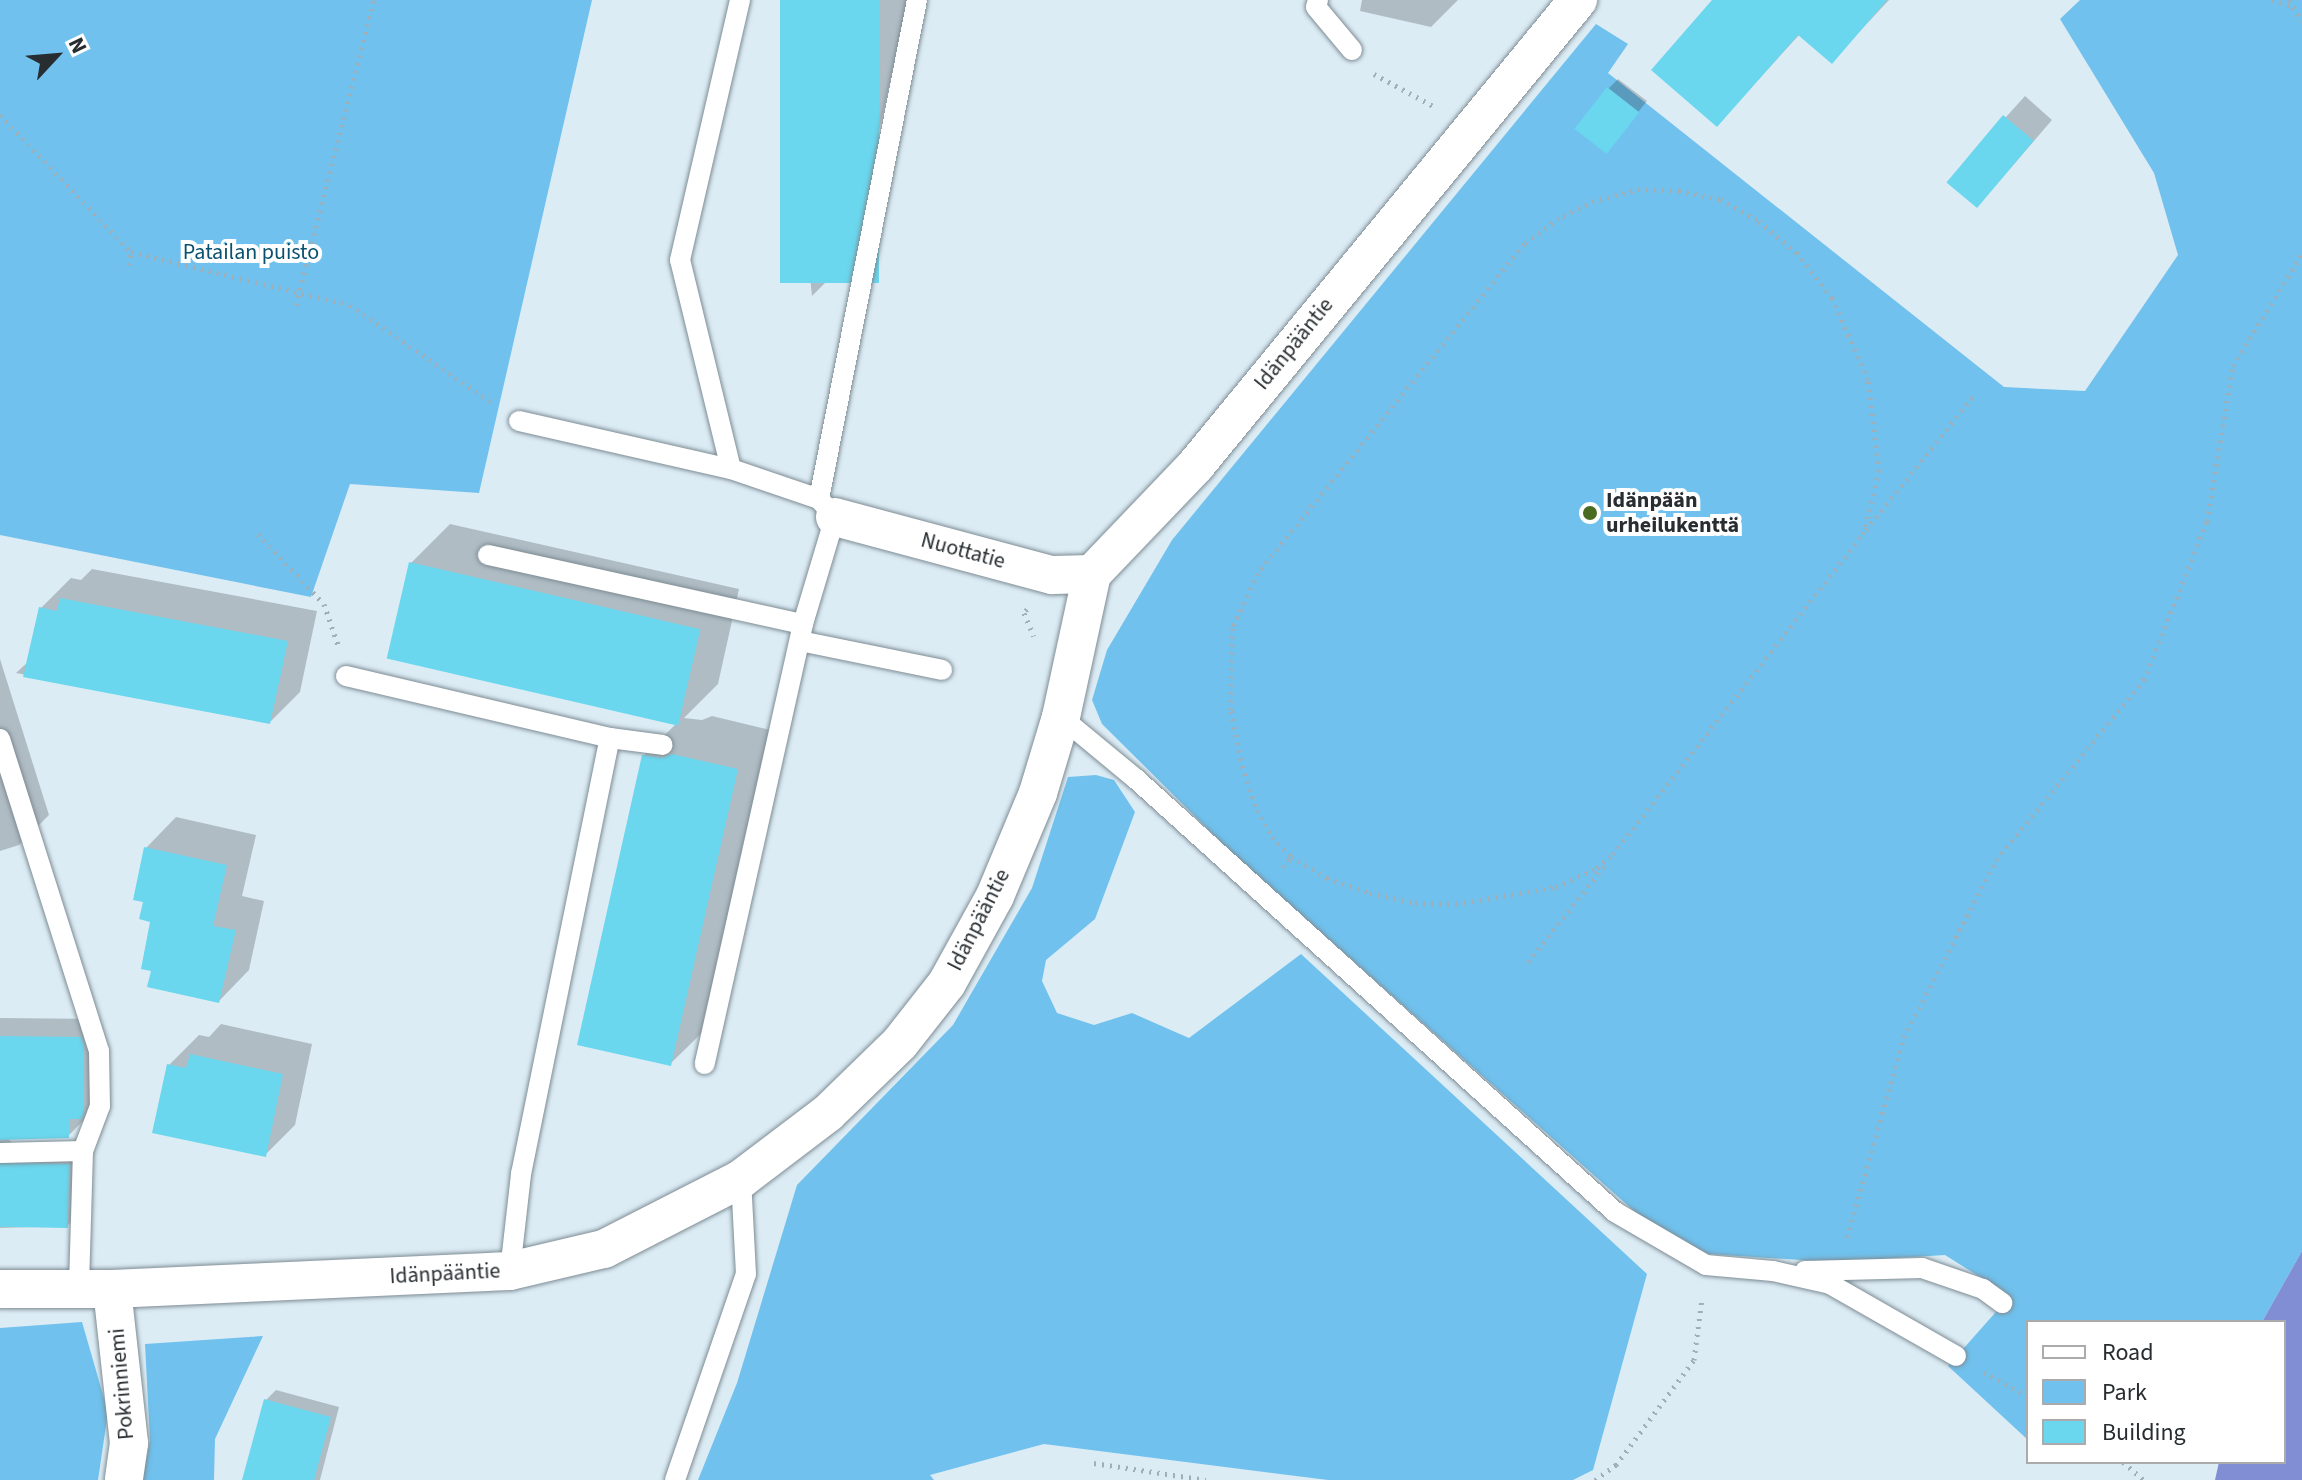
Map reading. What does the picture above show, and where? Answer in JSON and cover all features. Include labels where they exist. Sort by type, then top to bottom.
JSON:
[{"type":"street","name":"Idänpääntie","points":[[0,1289],[96,1289],[510,1271],[604,1249],[741,1179],[828,1113],[900,1043],[947,983],[995,896],[1038,793],[1061,717],[1092,574],[1196,465],[1578,0]]},
{"type":"street","name":"Nuottatie","points":[[827,508],[1052,575],[1092,574]]},
{"type":"street","name":"Pokrinniemi","points":[[96,1289],[129,1443],[124,1480]]},
{"type":"lane","points":[[731,469],[680,260],[740,0]]},
{"type":"lane","points":[[705,1064],[827,508],[917,0]]},
{"type":"lane","points":[[1318,0],[1316,7],[1352,50]]},
{"type":"lane","points":[[519,421],[731,469],[827,508]]},
{"type":"lane","points":[[488,555],[942,670]]},
{"type":"lane","points":[[346,676],[610,738],[663,745]]},
{"type":"lane","points":[[1061,717],[1263,893],[1615,1212],[1706,1265],[1773,1271],[1922,1268],[1983,1289],[2002,1303]]},
{"type":"lane","points":[[510,1271],[521,1174],[610,738]]},
{"type":"lane","points":[[0,739],[99,1051],[100,1106],[83,1151],[96,1289]]},
{"type":"lane","points":[[0,1153],[83,1151]]},
{"type":"lane","points":[[675,1480],[746,1274],[741,1179]]},
{"type":"lane","points":[[1773,1271],[1830,1284],[1956,1356]]},
{"type":"path","points":[[296,305],[374,0]]},
{"type":"path","points":[[2272,0],[2294,8]]},
{"type":"path","points":[[2289,0],[2302,21]]},
{"type":"path","points":[[1352,50],[1379,80],[1447,113]]},
{"type":"path","points":[[0,115],[131,252],[350,305],[519,421]]},
{"type":"path","points":[[1613,854],[1597,868],[1556,887],[1456,904],[1415,903],[1370,893],[1327,878],[1291,857],[1272,837],[1257,810],[1242,766],[1231,711],[1232,628],[1258,573],[1524,244],[1559,218],[1594,201],[1640,189],[1680,191],[1720,199],[1757,220],[1797,253],[1832,298],[1868,380],[1879,471],[1863,534]]},
{"type":"path","points":[[129,265],[131,252]]},
{"type":"path","points":[[1841,1270],[1849,1229],[1904,1037],[1996,860],[2144,680],[2207,521],[2233,366],[2302,254]]},
{"type":"path","points":[[1528,962],[1975,394]]},
{"type":"path","points":[[258,534],[324,604],[346,676]]},
{"type":"path","points":[[1039,647],[1024,613],[1052,575]]},
{"type":"path","points":[[1263,893],[1291,857]]},
{"type":"path","points":[[1595,1480],[1616,1465],[1694,1360],[1706,1265]]},
{"type":"path","points":[[1956,1356],[2026,1396]]},
{"type":"path","points":[[1094,1463],[1206,1480]]},
{"type":"path","points":[[2125,1464],[2144,1480]]},
{"type":"green space","name":"Patailan puisto","points":[[0,0],[592,0],[479,493],[350,484],[311,597],[0,535]]},
{"type":"green space","points":[[2080,0],[2302,0],[2302,1251],[2263,1320],[2026,1320],[2026,1438],[1948,1366],[2010,1296],[1945,1255],[1831,1262],[1708,1254],[1642,1218],[1234,855],[1102,724],[1092,700],[1107,650],[1172,540],[1596,24],[1628,44],[1608,73],[2004,387],[2085,391],[2178,255],[2154,173],[2060,19]]},
{"type":"green space","points":[[1096,775],[1114,780],[1135,812],[1095,919],[1046,960],[1042,981],[1057,1013],[1094,1025],[1132,1013],[1189,1038],[1301,954],[1647,1274],[1593,1470],[1573,1480],[1328,1480],[1044,1444],[930,1475],[934,1480],[698,1480],[737,1383],[797,1185],[953,1025],[1032,888],[1068,777]]},
{"type":"green space","points":[[82,1322],[108,1412],[98,1480],[0,1480],[0,1328]]},
{"type":"green space","points":[[263,1336],[215,1439],[214,1480],[142,1480],[150,1441],[145,1344]]},
{"type":"shaded area","points":[[2302,1251],[2302,1480],[2215,1480],[2219,1464],[2286,1464],[2286,1320],[2263,1320]]},
{"type":"building","points":[[780,0],[879,0],[879,283],[780,283]]},
{"type":"building","points":[[1712,0],[1887,0],[1832,64],[1798,35],[1717,127],[1651,70]]},
{"type":"building","points":[[1607,87],[1639,112],[1607,154],[1574,129]]},
{"type":"building","points":[[2003,115],[2034,141],[1977,208],[1946,182]]},
{"type":"building","points":[[409,562],[700,629],[678,726],[387,658]]},
{"type":"building","points":[[60,598],[288,641],[270,724],[23,677],[39,607],[57,611]]},
{"type":"building","points":[[672,754],[738,769],[671,1066],[577,1045],[642,755],[662,758]]},
{"type":"building","points":[[144,847],[227,865],[213,926],[236,930],[219,1003],[147,987],[151,971],[141,969],[150,922],[139,919],[143,902],[133,900]]},
{"type":"building","points":[[0,1036],[81,1037],[84,1047],[84,1112],[81,1119],[69,1119],[69,1138],[0,1140]]},
{"type":"building","points":[[190,1054],[283,1074],[266,1157],[152,1133],[167,1064],[186,1068]]},
{"type":"building","points":[[0,1163],[69,1164],[68,1228],[0,1227]]},
{"type":"building","points":[[264,1399],[331,1417],[314,1480],[242,1480]]},
{"type":"place","name":"Idänpään urheilukenttä","points":[[1590,513]]}]
